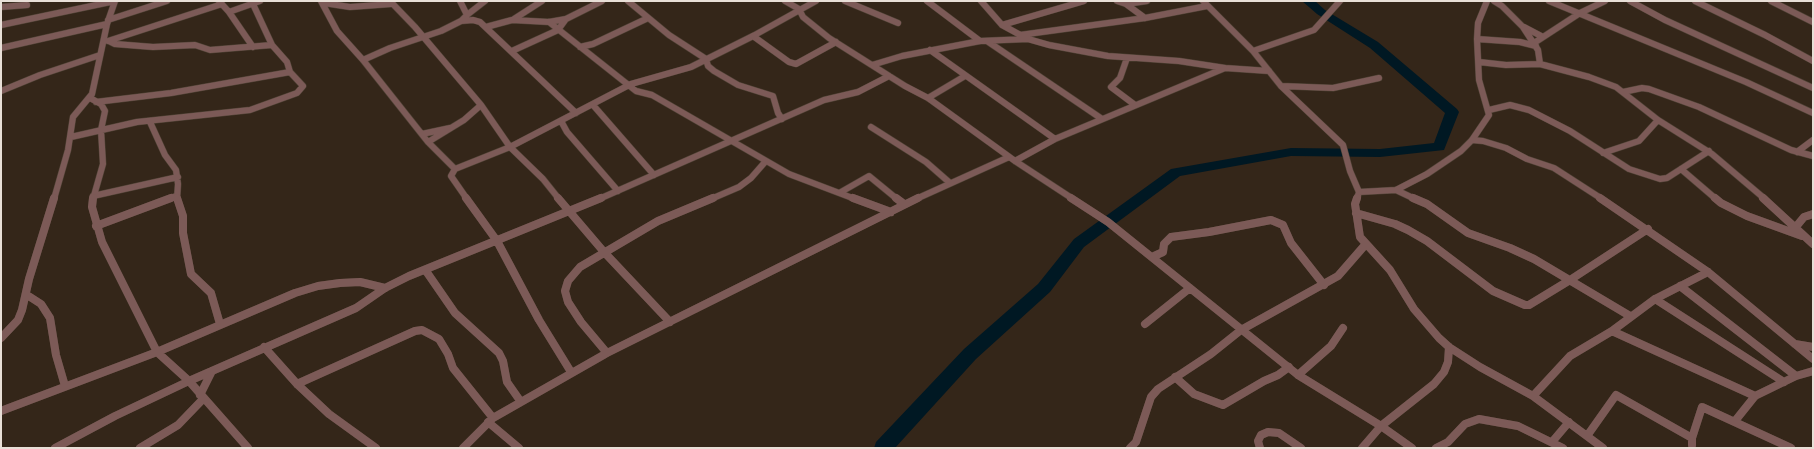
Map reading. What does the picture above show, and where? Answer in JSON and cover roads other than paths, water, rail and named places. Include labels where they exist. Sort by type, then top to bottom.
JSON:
[{"type":"street","points":[[1,7],[25,10],[115,1],[108,22],[106,42],[100,55],[92,100]]},
{"type":"street","points":[[1,48],[108,22],[167,1]]},
{"type":"street","points":[[230,12],[260,1]]},
{"type":"street","points":[[460,1],[467,15]]},
{"type":"street","points":[[362,60],[390,48],[424,38],[461,21],[485,1]]},
{"type":"street","points":[[486,27],[512,20],[542,1]]},
{"type":"street","points":[[512,20],[549,22],[566,19],[602,1]]},
{"type":"street","points":[[628,1],[669,35],[706,59],[708,66],[714,72],[738,86],[772,96],[776,102],[778,113],[782,119]]},
{"type":"street","points":[[786,1],[799,9],[803,17],[836,42],[889,76],[928,98],[1012,159],[1108,222],[1241,330],[1298,374],[1381,426],[1412,448]]},
{"type":"street","points":[[572,372],[539,320],[497,241],[451,176],[455,169],[510,147],[631,84],[682,71],[753,36],[799,9],[816,1]]},
{"type":"street","points":[[845,1],[898,23]]},
{"type":"street","points":[[927,1],[980,41]]},
{"type":"street","points":[[981,1],[1002,25],[1020,35],[1028,39],[1072,50],[1127,58],[1179,61],[1225,68],[1269,72]]},
{"type":"street","points":[[1002,25],[1084,1]]},
{"type":"street","points":[[1117,1],[1126,4],[1144,18]]},
{"type":"street","points":[[1126,4],[1148,1]]},
{"type":"street","points":[[1254,52],[1314,30],[1340,1]]},
{"type":"street","points":[[1359,192],[1396,190],[1444,162],[1461,151],[1472,140],[1489,115],[1490,110],[1480,85],[1477,39],[1478,23],[1487,1]]},
{"type":"street","points":[[1494,1],[1502,6],[1523,27],[1535,45],[1539,55],[1540,64]]},
{"type":"street","points":[[1549,1],[1746,82],[1813,113]]},
{"type":"street","points":[[1535,45],[1543,37],[1580,13],[1605,1]]},
{"type":"street","points":[[1630,1],[1665,20],[1813,88]]},
{"type":"street","points":[[1695,1],[1765,35],[1813,62]]},
{"type":"street","points":[[1771,1],[1813,22]]},
{"type":"street","points":[[106,42],[220,2],[230,12],[253,47]]},
{"type":"street","points":[[323,2],[350,7],[390,2],[424,38],[481,105],[510,147],[543,179],[569,212],[604,252],[670,322]]},
{"type":"street","points":[[323,2],[337,31],[428,142],[455,169]]},
{"type":"street","points":[[1020,35],[1144,18],[1205,3],[1254,52],[1281,86],[1343,145],[1346,151],[1350,171],[1359,192],[1356,204],[1356,213],[1360,238],[1390,270],[1414,309],[1439,338],[1449,347],[1533,396],[1603,448]]},
{"type":"street","points":[[71,137],[137,122],[150,122],[261,108],[287,98],[302,89],[303,86],[290,72],[286,62],[272,45],[253,4]]},
{"type":"street","points":[[1,26],[25,10]]},
{"type":"street","points":[[580,47],[593,44],[648,18]]},
{"type":"street","points":[[512,51],[558,30],[566,19]]},
{"type":"street","points":[[461,21],[477,21],[486,27],[576,113]]},
{"type":"street","points":[[549,22],[580,47],[631,84],[636,90],[652,95],[734,141],[765,162],[789,174],[842,192],[891,212]]},
{"type":"street","points":[[1523,27],[1543,37]]},
{"type":"street","points":[[753,36],[789,62],[796,64],[836,42]]},
{"type":"street","points":[[872,65],[902,56],[980,41],[1028,39]]},
{"type":"street","points":[[1477,39],[1520,42],[1535,45]]},
{"type":"street","points":[[987,41],[1102,119]]},
{"type":"street","points":[[106,42],[153,47],[195,45],[210,50],[272,45]]},
{"type":"street","points":[[930,50],[1055,139]]},
{"type":"street","points":[[1,91],[40,75],[100,55]]},
{"type":"street","points":[[1127,58],[1120,78],[1111,87],[1135,106]]},
{"type":"street","points":[[1479,62],[1506,65],[1540,64],[1589,77],[1623,92],[1658,120],[1709,151],[1753,188],[1813,244]]},
{"type":"street","points":[[463,448],[491,420],[572,372],[607,353],[891,212],[904,204],[950,183],[1012,159],[1055,139],[1225,68]]},
{"type":"street","points":[[1,338],[18,320],[27,296],[29,279],[40,248],[71,137],[73,117],[92,100],[171,93],[290,72]]},
{"type":"street","points":[[55,448],[115,416],[212,370],[356,308],[385,288],[409,276],[426,271],[618,192],[654,174],[734,141],[824,100],[858,92],[889,76]]},
{"type":"street","points":[[928,98],[965,76]]},
{"type":"street","points":[[1281,86],[1334,88],[1379,78]]},
{"type":"street","points":[[1623,92],[1642,88],[1649,89],[1698,107],[1797,152],[1813,156]]},
{"type":"street","points":[[92,100],[100,104],[104,111],[100,130],[103,164],[93,196],[92,207],[96,226],[102,242],[124,283],[157,352],[189,381],[201,397],[248,448]]},
{"type":"street","points":[[428,142],[454,127],[481,105]]},
{"type":"street","points":[[593,105],[654,174]]},
{"type":"street","points":[[1490,110],[1510,106],[1529,110],[1570,130],[1603,154],[1629,169],[1660,179],[1667,178],[1709,151]]},
{"type":"street","points":[[1603,154],[1639,141],[1658,120]]},
{"type":"street","points":[[561,121],[567,132],[590,157],[618,192]]},
{"type":"street","points":[[150,122],[165,155],[176,170],[178,178],[176,196],[183,216],[184,233],[191,274],[211,293],[220,324]]},
{"type":"street","points":[[422,134],[454,127]]},
{"type":"street","points":[[872,127],[926,162],[950,183]]},
{"type":"street","points":[[1472,140],[1492,143],[1506,148],[1526,159],[1554,168],[1573,178],[1708,272],[1813,359]]},
{"type":"street","points":[[1797,152],[1813,140]]},
{"type":"street","points":[[607,353],[581,322],[568,302],[565,291],[568,281],[573,274],[580,267],[604,252],[658,221],[739,186],[751,178],[765,162]]},
{"type":"street","points":[[1681,169],[1714,198],[1732,208],[1807,238]]},
{"type":"street","points":[[842,192],[869,176],[904,204]]},
{"type":"street","points":[[93,196],[178,178]]},
{"type":"street","points":[[1396,190],[1427,204],[1463,230],[1522,254],[1570,280],[1630,316]]},
{"type":"street","points":[[96,226],[176,196]]},
{"type":"street","points":[[1356,213],[1395,224],[1414,233],[1493,291],[1518,303],[1529,305],[1648,229]]},
{"type":"street","points":[[1795,228],[1804,217],[1813,214]]},
{"type":"street","points":[[1152,257],[1163,252],[1164,244],[1171,237],[1209,232],[1271,220],[1283,225],[1291,243],[1324,285]]},
{"type":"street","points":[[1130,448],[1136,442],[1151,397],[1158,389],[1211,354],[1241,330],[1324,285],[1347,268],[1365,245]]},
{"type":"street","points":[[426,271],[455,313],[499,353],[503,361],[507,382],[521,402]]},
{"type":"street","points":[[1533,396],[1570,356],[1612,331],[1630,316],[1655,299],[1708,272]]},
{"type":"street","points":[[1,411],[157,352],[271,302],[318,286],[360,282],[385,288]]},
{"type":"street","points":[[1680,286],[1796,376]]},
{"type":"street","points":[[1146,324],[1190,288]]},
{"type":"street","points":[[27,296],[41,304],[50,318],[56,355],[65,386]]},
{"type":"street","points":[[1655,299],[1784,382]]},
{"type":"street","points":[[1298,374],[1331,346],[1343,328]]},
{"type":"street","points":[[297,384],[415,331],[422,330],[439,339],[448,354],[453,368],[502,435],[519,448]]},
{"type":"street","points":[[1612,331],[1755,396]]},
{"type":"street","points":[[1795,344],[1813,347]]},
{"type":"street","points":[[264,347],[297,384],[329,414],[376,448]]},
{"type":"street","points":[[1362,448],[1381,426],[1434,384],[1444,372],[1448,362],[1449,347]]},
{"type":"street","points":[[1175,377],[1194,394],[1223,405],[1264,381],[1278,375],[1289,367]]},
{"type":"street","points":[[140,448],[178,425],[196,408],[212,370]]},
{"type":"street","points":[[1735,421],[1755,396],[1796,376],[1813,371]]},
{"type":"street","points":[[1587,436],[1616,395],[1640,407],[1693,445],[1702,407],[1791,448]]},
{"type":"street","points":[[1437,448],[1448,442],[1465,424],[1479,419],[1518,426],[1563,448]]},
{"type":"street","points":[[1552,442],[1568,422]]},
{"type":"street","points":[[1260,448],[1258,441],[1261,435],[1268,432],[1279,433],[1300,448]]},
{"type":"waterway","points":[[883,448],[921,409],[970,354],[1044,288],[1079,243],[1176,172],[1291,152],[1380,153],[1439,147],[1452,112],[1374,45],[1321,12],[1308,1]]}]
